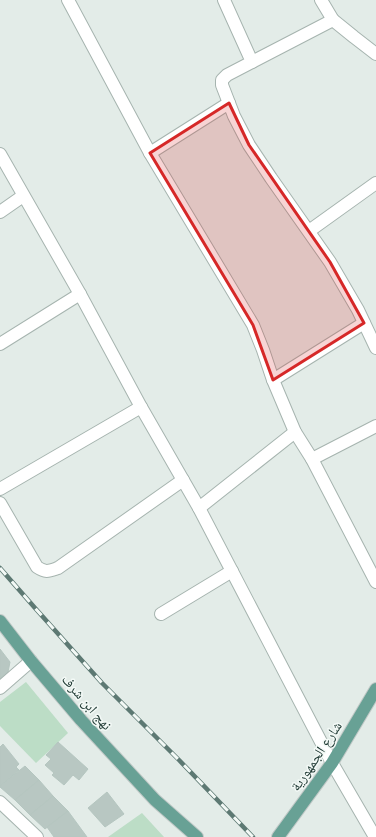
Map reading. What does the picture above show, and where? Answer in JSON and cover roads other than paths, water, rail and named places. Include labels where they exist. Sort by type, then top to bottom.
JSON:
[{"type":"main road","name":"نهج ابن شرف","points":[[0,621],[31,661],[81,720],[155,800],[184,837]]},
{"type":"main road","name":"شارع الجمهورية","points":[[278,837],[332,763],[376,689]]},
{"type":"main road","name":"نهج ابن شرف","points":[[155,800],[197,837]]},
{"type":"street","points":[[68,0],[150,153],[253,325],[273,380],[295,432],[312,459],[376,582]]},
{"type":"street","points":[[224,0],[252,62]]},
{"type":"street","points":[[321,0],[333,20],[376,54]]},
{"type":"street","points":[[333,20],[227,75],[222,80],[222,85],[234,116],[249,145],[330,262],[358,310],[376,348]]},
{"type":"street","points":[[150,153],[229,104]]},
{"type":"street","points":[[0,154],[199,508],[332,763],[375,837]]},
{"type":"street","points":[[309,231],[376,183]]},
{"type":"street","points":[[0,212],[23,196]]},
{"type":"street","points":[[0,344],[80,294]]},
{"type":"street","points":[[273,380],[364,323]]},
{"type":"street","points":[[0,489],[142,407]]},
{"type":"street","points":[[312,459],[376,426]]},
{"type":"street","points":[[199,508],[295,432]]},
{"type":"street","points":[[0,503],[37,567],[43,571],[50,571],[58,568],[183,480]]},
{"type":"street","points":[[161,614],[232,571]]},
{"type":"street","points":[[0,688],[31,661]]},
{"type":"street","points":[[0,802],[37,837]]},
{"type":"railway","points":[[0,568],[102,683],[253,837]]}]
